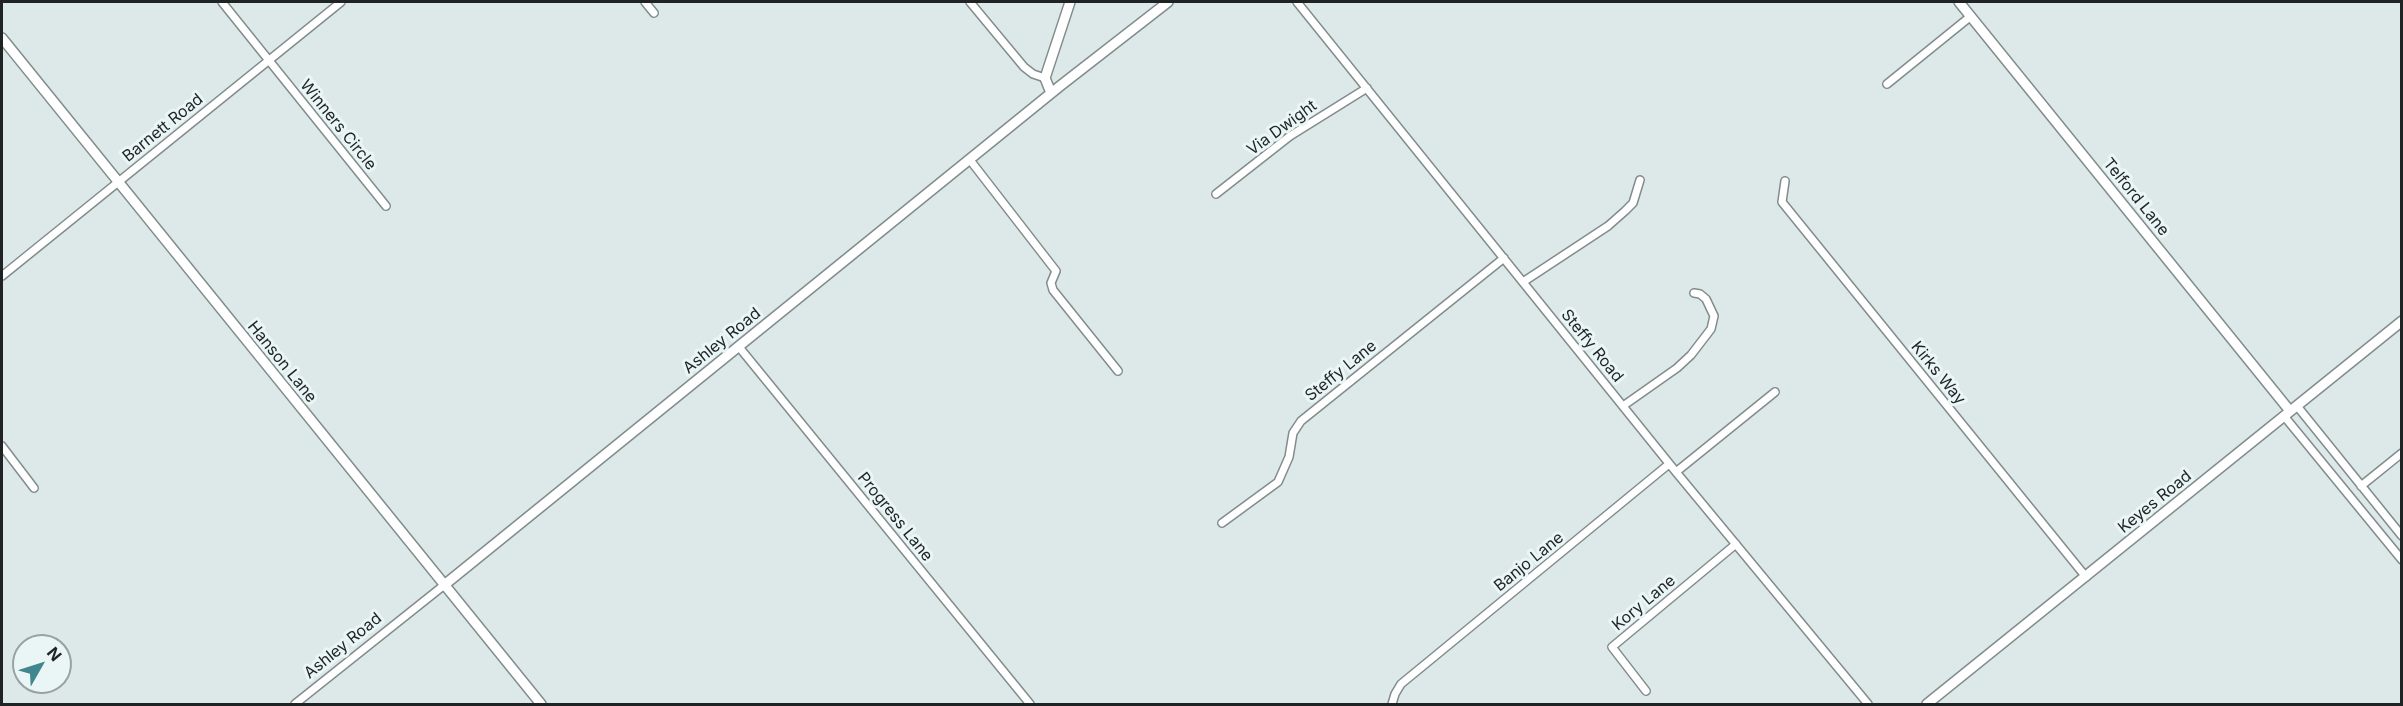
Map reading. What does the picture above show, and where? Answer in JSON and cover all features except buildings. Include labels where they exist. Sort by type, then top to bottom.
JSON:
[{"type":"street","name":"Winners Circle","points":[[222,2],[386,206]]},
{"type":"street","name":"Barnett Road","points":[[2,276],[341,2]]},
{"type":"street","points":[[645,2],[654,13]]},
{"type":"street","points":[[970,2],[1024,67],[1033,74],[1046,78]]},
{"type":"street","points":[[1051,93],[1046,78],[1070,2]]},
{"type":"street","name":"Ashley Road","points":[[294,705],[1051,93],[1168,2]]},
{"type":"street","name":"Steffy Road","points":[[1297,2],[1676,472],[1868,705]]},
{"type":"street","name":"Telford Lane","points":[[1959,2],[2291,411],[2402,560]]},
{"type":"street","points":[[1887,84],[1971,16]]},
{"type":"street","name":"Hanson Lane","points":[[2,38],[541,705]]},
{"type":"street","name":"Via Dwight","points":[[1216,194],[1304,127],[1366,88]]},
{"type":"street","points":[[970,160],[1056,271],[1051,283],[1053,290],[1118,371]]},
{"type":"street","points":[[1523,282],[1608,226],[1626,211],[1633,203],[1640,188],[1640,180]]},
{"type":"street","name":"Kirks Way","points":[[1785,181],[1782,202],[2086,577]]},
{"type":"street","name":"Steffy Lane","points":[[1222,523],[1278,482],[1289,457],[1293,434],[1300,421],[1504,258]]},
{"type":"street","points":[[1623,406],[1677,368],[1691,355],[1710,329],[1714,315],[1706,299],[1694,293]]},
{"type":"street","name":"Keyes Road","points":[[1927,705],[2402,321]]},
{"type":"street","name":"Progress Lane","points":[[739,347],[1030,704]]},
{"type":"street","points":[[1676,472],[1775,392]]},
{"type":"street","name":"Telford Lane","points":[[2291,411],[2361,486],[2402,536]]},
{"type":"street","points":[[2,446],[34,488]]},
{"type":"street","points":[[2361,486],[2402,453]]},
{"type":"street","name":"Banjo Lane","points":[[1392,705],[1401,684],[1670,464]]},
{"type":"street","name":"Kory Lane","points":[[1646,691],[1612,647],[1736,544]]}]
